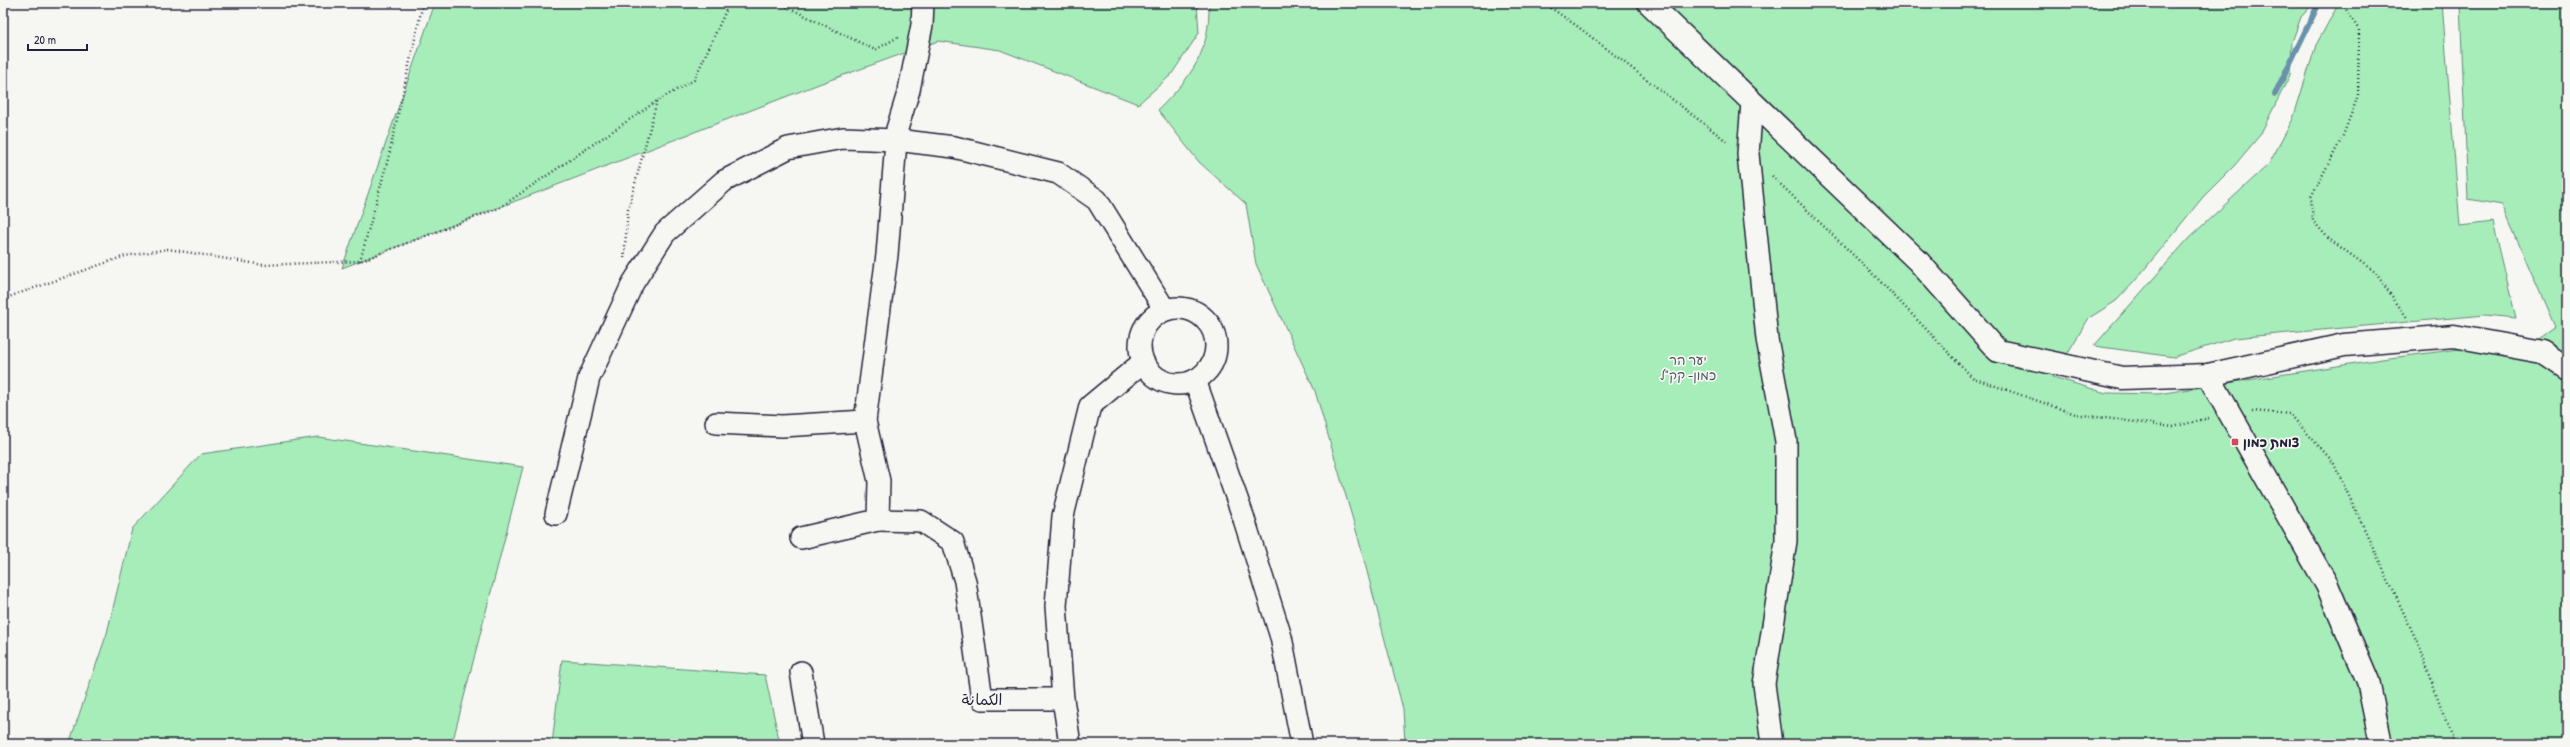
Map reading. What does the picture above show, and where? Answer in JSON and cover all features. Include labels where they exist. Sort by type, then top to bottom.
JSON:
[{"type":"main road","points":[[1649,3],[1918,261],[1998,351],[2122,378],[2208,375],[2344,345],[2414,338],[2454,336],[2542,352],[2567,369]]},
{"type":"main road","points":[[2208,375],[2327,585],[2368,681],[2380,744]]},
{"type":"street","points":[[878,520],[879,481],[865,421],[887,255],[897,129],[910,90],[922,25],[922,3]]},
{"type":"street","points":[[1752,103],[1748,154],[1767,339],[1786,441],[1786,541],[1764,684],[1772,744]]},
{"type":"street","points":[[556,514],[589,378],[633,283],[665,233],[724,181],[788,148],[843,138],[896,140],[954,148],[1058,173],[1097,200],[1165,310]]},
{"type":"street","points":[[1177,308],[1190,310],[1201,316],[1210,326],[1214,337],[1215,349],[1212,361],[1206,371],[1195,380],[1172,384],[1160,380],[1150,372],[1143,362],[1140,344],[1145,326],[1154,316],[1165,310],[1177,308]]},
{"type":"street","points":[[1070,744],[1063,700],[1056,606],[1063,516],[1090,406],[1143,362]]},
{"type":"street","points":[[1195,380],[1243,516],[1281,637],[1302,744]]},
{"type":"street","points":[[716,423],[782,426],[865,421]]},
{"type":"street","points":[[801,538],[878,520],[921,521],[952,542],[966,581],[982,699],[1063,700]]},
{"type":"street","points":[[801,672],[813,744]]},
{"type":"path","points":[[360,261],[388,159],[423,3]]},
{"type":"path","points":[[3,299],[125,256],[168,249],[263,265],[360,261],[499,208],[657,100],[694,80],[729,4],[733,3]]},
{"type":"path","points":[[780,3],[875,50],[922,25]]},
{"type":"path","points":[[1544,3],[1577,26],[1731,145],[1748,154]]},
{"type":"path","points":[[2342,3],[2358,30],[2358,96],[2342,138],[2310,197],[2313,221],[2329,239],[2375,272],[2410,322],[2414,338]]},
{"type":"path","points":[[623,262],[628,210],[657,100]]},
{"type":"path","points":[[1770,175],[1877,278],[1973,378],[2075,414],[2153,425],[2173,427],[2235,410],[2290,414],[2333,462],[2421,650],[2454,744]]},
{"type":"green space","points":[[435,3],[1197,3],[1199,33],[1171,75],[1138,104],[1000,50],[938,41],[819,84],[342,268]]},
{"type":"green space","name":"יער הר כמון- קק\"ל","points":[[1209,3],[2314,3],[2301,17],[2292,42],[2290,75],[2260,135],[2234,166],[2203,197],[2135,281],[2116,301],[2089,318],[2053,377],[2106,393],[2158,394],[2382,359],[2460,349],[2516,354],[2555,327],[2502,205],[2468,199],[2460,3],[2567,3],[2567,744],[1405,744],[1403,709],[1358,537],[1315,391],[1256,264],[1246,204],[1199,162],[1158,110],[1180,86],[1197,62],[1206,36]]},
{"type":"green space","points":[[2339,3],[2442,3],[2460,226],[2493,222],[2516,318],[2485,315],[2234,338],[2174,357],[2094,346],[2189,238],[2269,164],[2293,119],[2316,45]]},
{"type":"green space","points":[[318,437],[523,467],[453,740],[461,744],[69,744],[107,633],[132,529],[201,454]]},
{"type":"green space","points":[[562,660],[765,675],[780,744],[552,744]]},
{"type":"waterway","points":[[2275,94],[2319,3]]},
{"type":"place","name":"צומת כמון","points":[[2235,442]]},
{"type":"district","name":"الكمانة","points":[[982,699]]}]
